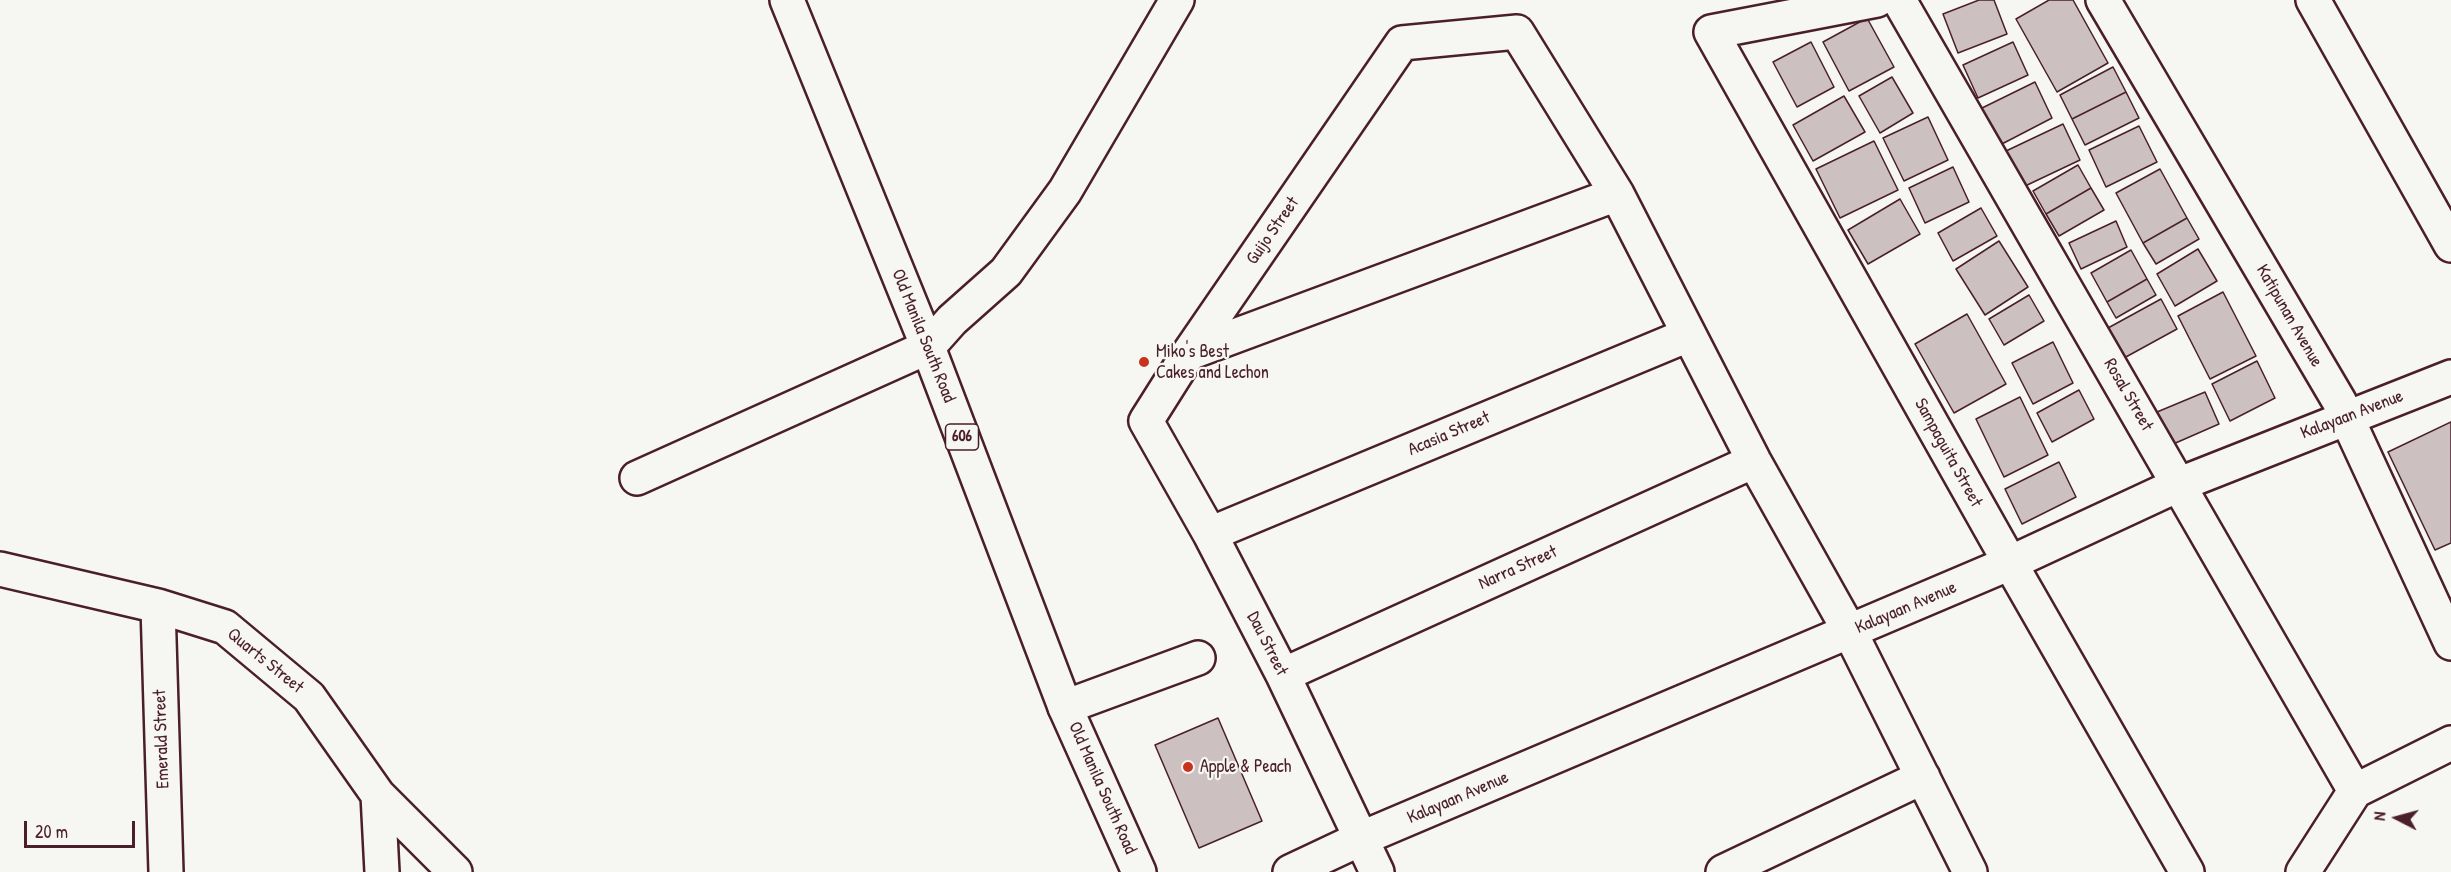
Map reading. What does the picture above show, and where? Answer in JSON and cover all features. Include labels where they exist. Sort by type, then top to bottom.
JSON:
[{"type":"street","name":"Old Manila South Road","points":[[787,0],[928,347],[1065,706],[1139,872]]},
{"type":"street","points":[[637,478],[928,347],[951,320],[1006,272],[1058,200],[1177,0]]},
{"type":"street","name":"Sampaguita Street","points":[[1877,0],[1712,32],[2010,563],[2187,872]]},
{"type":"street","name":"Rosal Street","points":[[1899,0],[2355,791]]},
{"type":"street","name":"Katipunan Avenue","points":[[2103,0],[2347,417],[2451,644]]},
{"type":"street","points":[[2313,0],[2451,245]]},
{"type":"street","name":"Guijo Street","points":[[1146,421],[1189,353],[1402,43],[1517,32],[1617,194]]},
{"type":"street","points":[[1189,353],[1617,194],[1754,461],[1850,632],[1970,872]]},
{"type":"street","name":"Acasia Street","points":[[1210,534],[1688,335]]},
{"type":"street","name":"Kalayaan Avenue","points":[[1290,872],[1360,839],[2010,563],[2180,484],[2451,376]]},
{"type":"street","name":"Dau Street","points":[[1146,421],[1210,534],[1283,675],[1377,872]]},
{"type":"street","name":"Narra Street","points":[[1283,675],[1754,461]]},
{"type":"street","name":"Quarts Street","points":[[0,569],[158,606],[225,627],[309,697],[378,795],[455,872]]},
{"type":"street","name":"Emerald Street","points":[[158,606],[166,872]]},
{"type":"street","points":[[1065,706],[1198,658]]},
{"type":"street","points":[[2303,872],[2355,791],[2451,743]]},
{"type":"street","points":[[1723,872],[1923,777]]},
{"type":"street","points":[[378,795],[381,872]]},
{"type":"building","points":[[1979,0],[1994,0],[2007,34],[1958,53],[1943,14]]},
{"type":"building","points":[[2049,0],[2073,0],[2108,63],[2057,92],[2016,19]]},
{"type":"building","points":[[1867,18],[1894,67],[1849,91],[1823,42]]},
{"type":"building","points":[[1811,42],[1834,87],[1797,107],[1773,62]]},
{"type":"building","points":[[2013,42],[2028,75],[1978,98],[1963,65]]},
{"type":"building","points":[[2113,67],[2126,92],[2072,119],[2060,95]]},
{"type":"building","points":[[1892,77],[1913,113],[1880,133],[1859,96]]},
{"type":"building","points":[[2035,82],[2052,118],[1998,146],[1980,109]]},
{"type":"building","points":[[2126,92],[2139,118],[2085,145],[2072,119]]},
{"type":"building","points":[[1844,96],[1865,132],[1813,161],[1793,125]]},
{"type":"building","points":[[1928,117],[1948,160],[1904,181],[1883,138]]},
{"type":"building","points":[[2063,124],[2080,160],[2023,187],[2006,151]]},
{"type":"building","points":[[2139,126],[2157,162],[2106,187],[2089,150]]},
{"type":"building","points":[[1874,141],[1898,190],[1840,218],[1816,169]]},
{"type":"building","points":[[2078,165],[2091,188],[2046,214],[2033,191]]},
{"type":"building","points":[[1953,167],[1969,202],[1925,223],[1909,188]]},
{"type":"building","points":[[2160,169],[2187,218],[2143,243],[2116,193]]},
{"type":"building","points":[[2091,188],[2104,210],[2059,236],[2046,214]]},
{"type":"building","points":[[1900,199],[1920,234],[1868,264],[1848,230]]},
{"type":"building","points":[[1981,208],[1997,236],[1953,261],[1938,233]]},
{"type":"building","points":[[2187,218],[2199,239],[2156,264],[2143,243]]},
{"type":"building","points":[[2116,221],[2127,247],[2081,269],[2069,243]]},
{"type":"building","points":[[1999,241],[2028,287],[1985,315],[1956,269]]},
{"type":"building","points":[[2198,249],[2217,281],[2175,306],[2157,274]]},
{"type":"building","points":[[2131,250],[2147,279],[2107,302],[2091,273]]},
{"type":"building","points":[[2147,279],[2156,295],[2116,318],[2107,302]]},
{"type":"building","points":[[2223,292],[2256,356],[2210,379],[2178,316]]},
{"type":"building","points":[[2029,295],[2044,321],[2004,345],[1989,319]]},
{"type":"building","points":[[2161,299],[2177,329],[2124,358],[2108,328]]},
{"type":"building","points":[[1967,314],[2006,384],[1954,413],[1915,344]]},
{"type":"building","points":[[2053,342],[2073,383],[2033,404],[2012,363]]},
{"type":"building","points":[[2257,361],[2275,398],[2230,421],[2212,384]]},
{"type":"building","points":[[2079,390],[2094,419],[2052,442],[2037,413]]},
{"type":"building","points":[[2205,392],[2219,424],[2171,445],[2157,412]]},
{"type":"building","points":[[2020,397],[2048,455],[2004,477],[1976,419]]},
{"type":"building","points":[[2451,422],[2451,543],[2435,550],[2388,452]]},
{"type":"building","points":[[2059,462],[2076,497],[2022,524],[2005,489]]},
{"type":"building","points":[[1218,718],[1262,821],[1199,848],[1155,745]]},
{"type":"place","name":"Miko's Best Cakes and Lechon","points":[[1144,362]]},
{"type":"place","name":"Apple & Peach","points":[[1188,767]]}]
